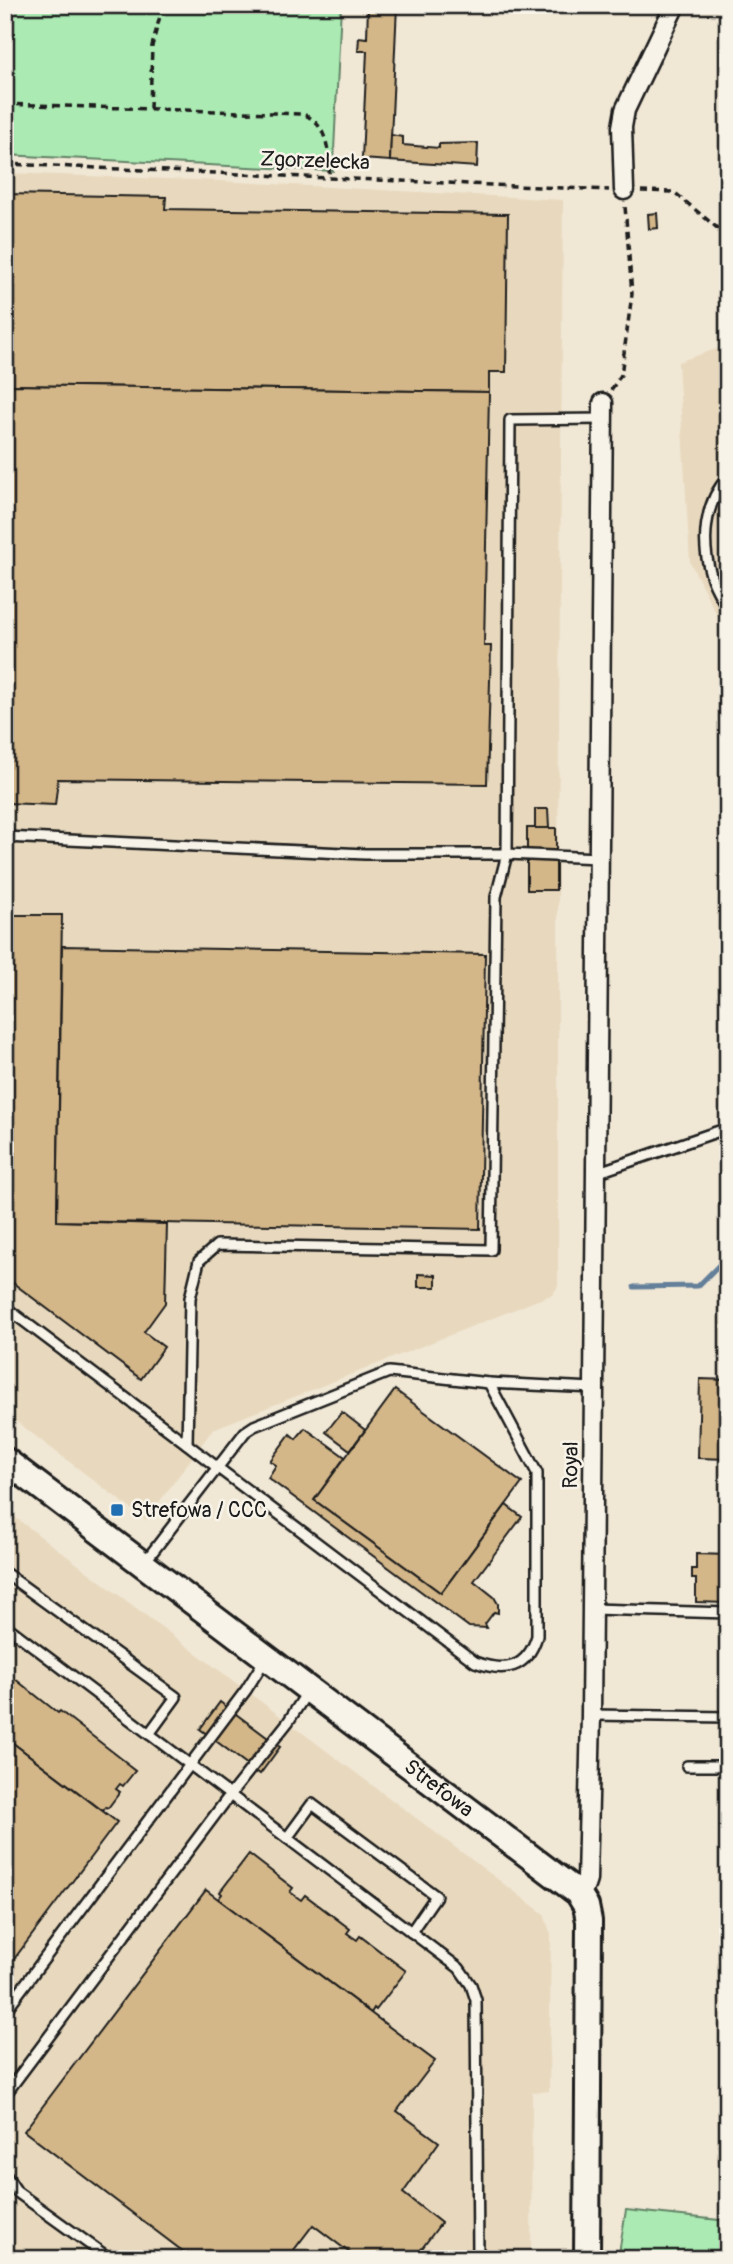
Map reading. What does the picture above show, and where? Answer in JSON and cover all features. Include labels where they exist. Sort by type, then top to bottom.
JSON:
[{"type":"street","points":[[624,190],[622,127],[625,110],[675,5]]},
{"type":"street","name":"Royal","points":[[578,1894],[587,1880],[592,1715],[603,411]]},
{"type":"street","name":"Strefowa","points":[[5,1461],[578,1894]]},
{"type":"street","points":[[578,1894],[586,1906],[589,1921],[587,2259]]},
{"type":"lane","points":[[187,1444],[190,1298],[199,1261],[217,1245],[491,1250],[496,897],[508,854],[510,420],[603,411]]},
{"type":"lane","points":[[728,477],[719,486],[707,518],[705,550],[711,577],[728,609]]},
{"type":"lane","points":[[5,837],[365,854],[508,854],[599,858]]},
{"type":"lane","points":[[596,1173],[728,1128]]},
{"type":"lane","points":[[5,1307],[475,1662],[490,1668],[511,1667],[524,1660],[534,1648],[537,1636],[537,1473],[489,1383]]},
{"type":"lane","points":[[143,1564],[245,1432],[389,1372],[489,1383],[594,1388]]},
{"type":"lane","points":[[5,1573],[176,1697],[149,1734]]},
{"type":"lane","points":[[592,1609],[728,1613]]},
{"type":"lane","points":[[5,1626],[459,1968],[471,1985],[476,2000],[478,2259]]},
{"type":"lane","points":[[5,2011],[246,1690],[266,1658]]},
{"type":"lane","points":[[5,2095],[288,1722],[309,1690]]},
{"type":"lane","points":[[592,1715],[727,1717],[727,1766],[687,1766]]},
{"type":"lane","points":[[286,1838],[312,1804],[436,1896],[411,1932]]},
{"type":"lane","points":[[5,2174],[17,2192],[110,2259]]},
{"type":"path","points":[[150,108],[152,46],[163,5]]},
{"type":"path","points":[[5,104],[292,112],[309,116],[325,138],[330,161],[329,178]]},
{"type":"path","name":"Zgorzelecka","points":[[5,164],[674,192],[728,237]]},
{"type":"path","points":[[603,411],[621,375],[632,294],[624,190]]},
{"type":"shaded area","points":[[5,173],[220,181],[563,200],[558,1286],[553,1294],[213,1429],[146,1520],[5,1413]]},
{"type":"shaded area","points":[[728,345],[728,637],[690,562],[678,362]]},
{"type":"shaded area","points":[[12,1515],[544,1914],[551,1935],[549,2091],[532,2093],[531,2259],[5,2259],[5,1518]]},
{"type":"green space","points":[[5,5],[341,5],[333,171],[5,155]]},
{"type":"green space","points":[[626,2210],[728,2221],[728,2259],[618,2259]]},
{"type":"building","points":[[368,5],[397,5],[390,161],[362,159],[367,51],[358,51],[359,37],[367,38]]},
{"type":"building","points":[[391,135],[403,137],[403,145],[439,148],[439,144],[478,143],[477,167],[390,161]]},
{"type":"building","points":[[5,194],[166,197],[165,209],[508,214],[506,372],[489,372],[489,392],[5,385]]},
{"type":"building","points":[[657,213],[658,228],[649,229],[648,214]]},
{"type":"building","points":[[5,385],[489,392],[484,646],[491,646],[487,784],[58,779],[55,805],[5,803]]},
{"type":"building","points":[[535,809],[548,809],[549,828],[535,828]]},
{"type":"building","points":[[527,828],[556,828],[556,890],[527,890]]},
{"type":"building","points":[[5,915],[62,915],[57,1221],[167,1224],[165,1303],[144,1332],[164,1347],[141,1379],[5,1277]]},
{"type":"building","points":[[62,946],[485,954],[480,1229],[57,1221]]},
{"type":"building","points":[[418,1274],[436,1275],[436,1287],[418,1287]]},
{"type":"building","points":[[700,1379],[728,1380],[728,1459],[698,1458]]},
{"type":"building","points":[[395,1390],[522,1483],[441,1593],[314,1500]]},
{"type":"building","points":[[342,1412],[365,1430],[350,1450],[326,1432]]},
{"type":"building","points":[[305,1428],[345,1457],[314,1500],[441,1593],[506,1505],[522,1517],[474,1581],[494,1597],[498,1604],[498,1613],[494,1612],[485,1624],[487,1628],[469,1627],[268,1478],[276,1465],[270,1461],[290,1434],[296,1439]]},
{"type":"building","points":[[696,1554],[728,1555],[728,1603],[696,1602],[696,1579],[692,1579],[692,1569],[696,1569]]},
{"type":"building","points":[[5,1671],[135,1771],[123,1786],[120,1784],[116,1789],[120,1792],[108,1808],[103,1811],[5,1737]]},
{"type":"building","points":[[220,1702],[280,1747],[260,1774],[200,1729]]},
{"type":"building","points":[[5,1737],[117,1822],[5,1971]]},
{"type":"building","points":[[249,1854],[293,1888],[290,1892],[301,1900],[305,1895],[350,1929],[347,1933],[357,1940],[360,1936],[406,1971],[376,2010],[374,2008],[371,2013],[218,1899],[222,1894],[220,1892]]},
{"type":"building","points":[[206,1890],[435,2061],[397,2111],[439,2142],[403,2193],[441,2223],[414,2259],[358,2259],[313,2225],[287,2259],[193,2259],[24,2131]]},
{"type":"waterway","points":[[634,1287],[698,1286],[728,1256]]},
{"type":"place","name":"Strefowa / CCC","points":[[117,1510]]}]
